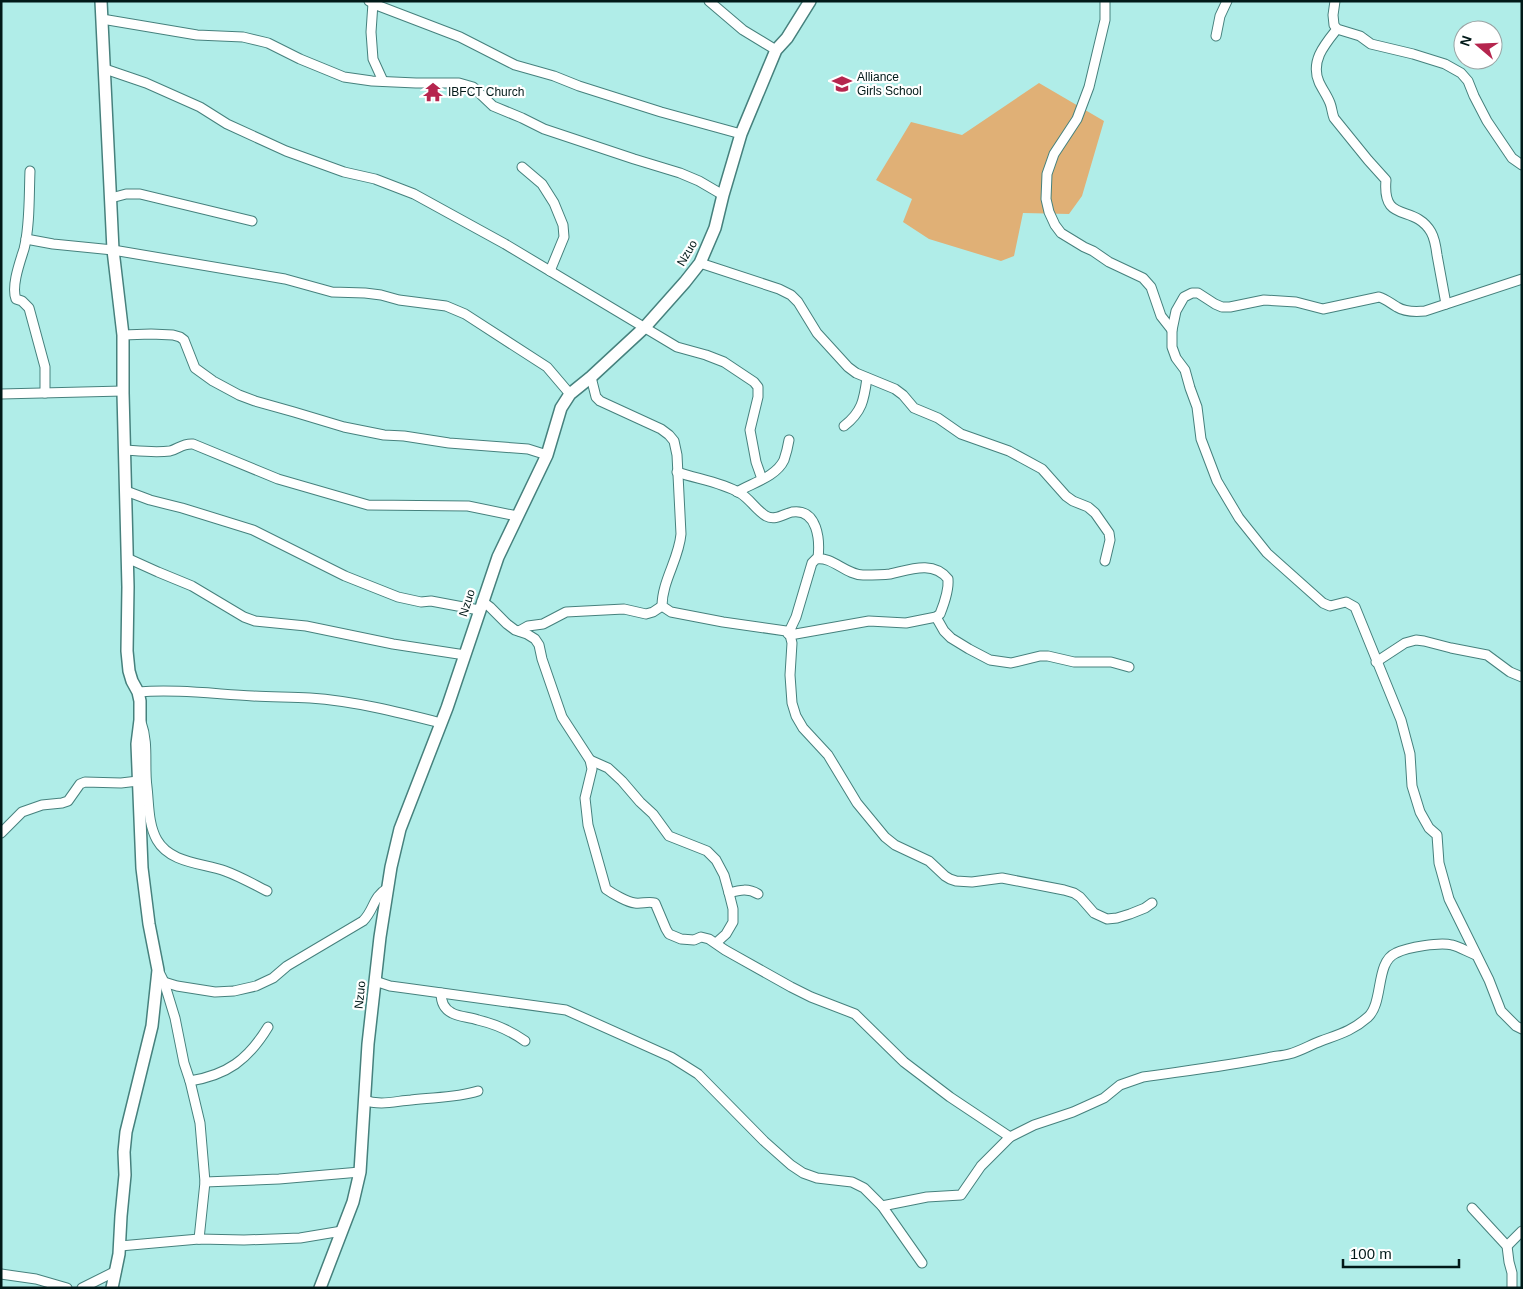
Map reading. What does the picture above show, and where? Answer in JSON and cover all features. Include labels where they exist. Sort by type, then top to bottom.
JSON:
[{"type":"street","points":[[101,1],[113,250],[123,335],[128,558],[127,651],[129,671],[140,701],[137,744],[142,868],[149,924],[158,970],[164,982],[175,1018],[184,1064],[200,1123],[205,1182],[199,1239]]},
{"type":"street","points":[[709,1],[743,30],[776,50]]},
{"type":"street","name":"Nzuo","points":[[320,1288],[353,1202],[360,1172],[368,1044],[380,937],[391,867],[400,829],[441,723],[498,557],[547,455],[558,414],[570,394],[645,327],[700,263],[715,228],[722,195],[741,134],[776,50],[787,38],[810,1]]},
{"type":"street","points":[[1104,1],[1105,20],[1089,87],[1076,119],[1054,154],[1047,174],[1046,200],[1049,212],[1061,233],[1109,262],[1143,278],[1151,287],[1161,316],[1172,330]]},
{"type":"street","points":[[1216,36],[1220,16],[1226,1]]},
{"type":"street","points":[[1335,1],[1333,15],[1334,25],[1337,28],[1360,36],[1371,44],[1413,54],[1445,64],[1461,72],[1468,81],[1487,121],[1512,158],[1522,165]]},
{"type":"street","points":[[383,81],[374,60],[371,32],[376,3],[460,37],[515,65],[661,112],[741,134]]},
{"type":"street","points":[[102,19],[197,35],[243,37],[268,42],[300,59],[344,77],[383,81],[459,83],[473,87],[494,106],[544,129],[634,160],[680,173],[699,181],[722,195]]},
{"type":"street","points":[[1337,28],[1316,62],[1315,70],[1319,82],[1330,103],[1334,118],[1386,180],[1386,196],[1389,204],[1394,209],[1424,223],[1432,234],[1446,304]]},
{"type":"street","points":[[105,69],[146,83],[200,107],[227,124],[286,151],[344,172],[375,179],[414,194],[550,270],[677,347],[724,362],[754,382],[758,388],[758,397],[750,430],[756,462],[762,479]]},
{"type":"street","points":[[522,167],[542,184],[554,203],[563,225],[564,237],[550,270]]},
{"type":"street","points":[[30,171],[26,239],[14,292],[16,298],[29,308],[45,367],[45,393]]},
{"type":"street","points":[[111,198],[126,194],[140,194],[252,221]]},
{"type":"street","points":[[26,239],[53,244],[113,250],[285,279],[332,292],[365,292],[399,300],[446,306],[465,314],[548,367],[570,394]]},
{"type":"street","points":[[700,263],[779,289],[791,295],[798,302],[817,333],[848,367],[867,378],[895,389],[914,408],[938,418],[961,434],[1009,451],[1042,469],[1066,496],[1088,507],[1095,513],[1109,532],[1110,540],[1105,561]]},
{"type":"street","points":[[1522,279],[1425,311],[1413,312],[1398,308],[1384,298],[1379,297],[1323,309],[1296,302],[1264,300],[1222,307],[1198,293],[1192,293],[1184,297],[1176,311],[1172,330],[1172,347],[1176,358],[1185,370],[1197,406],[1201,439],[1217,481],[1239,518],[1267,553],[1323,603],[1330,606],[1346,602],[1355,607],[1401,720],[1410,754],[1412,786],[1420,812],[1429,828],[1436,835],[1439,863],[1446,890],[1501,1011],[1516,1026],[1522,1029]]},
{"type":"street","points":[[123,335],[150,334],[180,337],[184,340],[194,368],[213,381],[255,401],[344,428],[449,443],[528,449],[547,455]]},
{"type":"street","points":[[518,631],[528,626],[543,624],[566,612],[624,609],[646,614],[653,612],[662,606],[664,589],[680,545],[677,455],[674,441],[661,429],[600,400],[596,396],[591,377]]},
{"type":"street","points":[[844,426],[854,419],[860,408],[867,378]]},
{"type":"street","points":[[1,394],[123,391]]},
{"type":"street","points":[[737,492],[778,469],[784,460],[789,440]]},
{"type":"street","points":[[125,450],[168,451],[185,444],[193,444],[278,479],[368,505],[468,506],[517,516]]},
{"type":"street","points":[[677,472],[742,494],[768,517],[775,518],[790,512],[798,512],[807,514],[812,520],[820,545],[818,558],[812,563],[789,634],[792,643],[790,665],[791,690],[796,716],[803,728],[828,755],[858,803],[885,837],[895,845],[929,861],[950,879],[972,882],[1002,878],[1064,890],[1080,897],[1094,913],[1107,919],[1130,914],[1145,908],[1152,902]]},
{"type":"street","points":[[126,491],[150,500],[254,530],[345,576],[398,597],[422,602],[431,601],[490,606],[507,624],[535,639],[562,717],[590,760],[592,770],[585,798],[588,825],[606,889],[633,903],[655,903],[669,934],[687,940],[706,938],[791,987],[855,1014],[904,1062],[950,1097],[1010,1137]]},
{"type":"street","points":[[128,558],[192,586],[255,621],[325,629],[394,644],[465,655]]},
{"type":"street","points":[[662,606],[671,612],[789,634],[869,622],[906,623],[936,617],[940,614],[949,582],[940,571],[929,568],[907,569],[887,574],[856,574],[818,558]]},
{"type":"street","points":[[936,617],[951,638],[990,660],[1011,663],[1048,656],[1074,662],[1111,662],[1129,667]]},
{"type":"street","points":[[1376,662],[1406,643],[1416,640],[1487,655],[1510,672],[1522,677]]},
{"type":"street","points":[[138,692],[169,690],[311,698],[401,712],[441,723]]},
{"type":"street","points":[[140,720],[145,740],[146,781],[152,829],[158,842],[166,851],[173,855],[196,864],[226,871],[267,891]]},
{"type":"street","points":[[590,760],[608,768],[622,781],[653,814],[669,836],[711,854],[716,860],[724,875],[733,909],[733,922],[726,934],[716,943]]},
{"type":"street","points":[[1,833],[22,812],[42,805],[68,801],[80,784],[85,782],[121,783],[138,781]]},
{"type":"street","points":[[164,982],[215,992],[256,986],[274,978],[287,966],[363,920],[369,915],[379,893],[388,888]]},
{"type":"street","points":[[728,893],[743,889],[758,894]]},
{"type":"street","points":[[882,1206],[926,1197],[961,1194],[981,1166],[1010,1137],[1034,1125],[1094,1103],[1129,1080],[1288,1054],[1343,1034],[1356,1027],[1370,1015],[1374,1008],[1385,967],[1388,960],[1395,953],[1446,944],[1454,945],[1476,955]]},
{"type":"street","points":[[112,1288],[120,1246],[126,1132],[152,1026],[158,970]]},
{"type":"street","points":[[375,981],[390,986],[566,1010],[671,1057],[698,1074],[791,1166],[803,1174],[817,1178],[852,1182],[864,1188],[882,1206],[922,1264]]},
{"type":"street","points":[[441,993],[442,1002],[452,1013],[500,1027],[525,1041]]},
{"type":"street","points":[[190,1081],[221,1073],[236,1064],[259,1042],[268,1027]]},
{"type":"street","points":[[364,1100],[370,1103],[397,1103],[409,1100],[461,1096],[478,1090]]},
{"type":"street","points":[[205,1182],[278,1179],[360,1172]]},
{"type":"street","points":[[1472,1208],[1507,1246],[1512,1274],[1512,1288]]},
{"type":"street","points":[[120,1246],[199,1239],[300,1238],[342,1231]]},
{"type":"street","points":[[1507,1246],[1522,1231]]},
{"type":"street","points":[[82,1288],[116,1271]]},
{"type":"street","points":[[1,1274],[28,1278],[67,1288]]},
{"type":"shaded area","points":[[1039,83],[1104,121],[1082,196],[1069,214],[1023,213],[1014,256],[1001,261],[929,239],[903,222],[912,199],[876,180],[911,122],[962,135]]},
{"type":"place","name":"Alliance Girls School","points":[[842,84]]},
{"type":"place","name":"IBFCT Church","points":[[433,92]]}]
